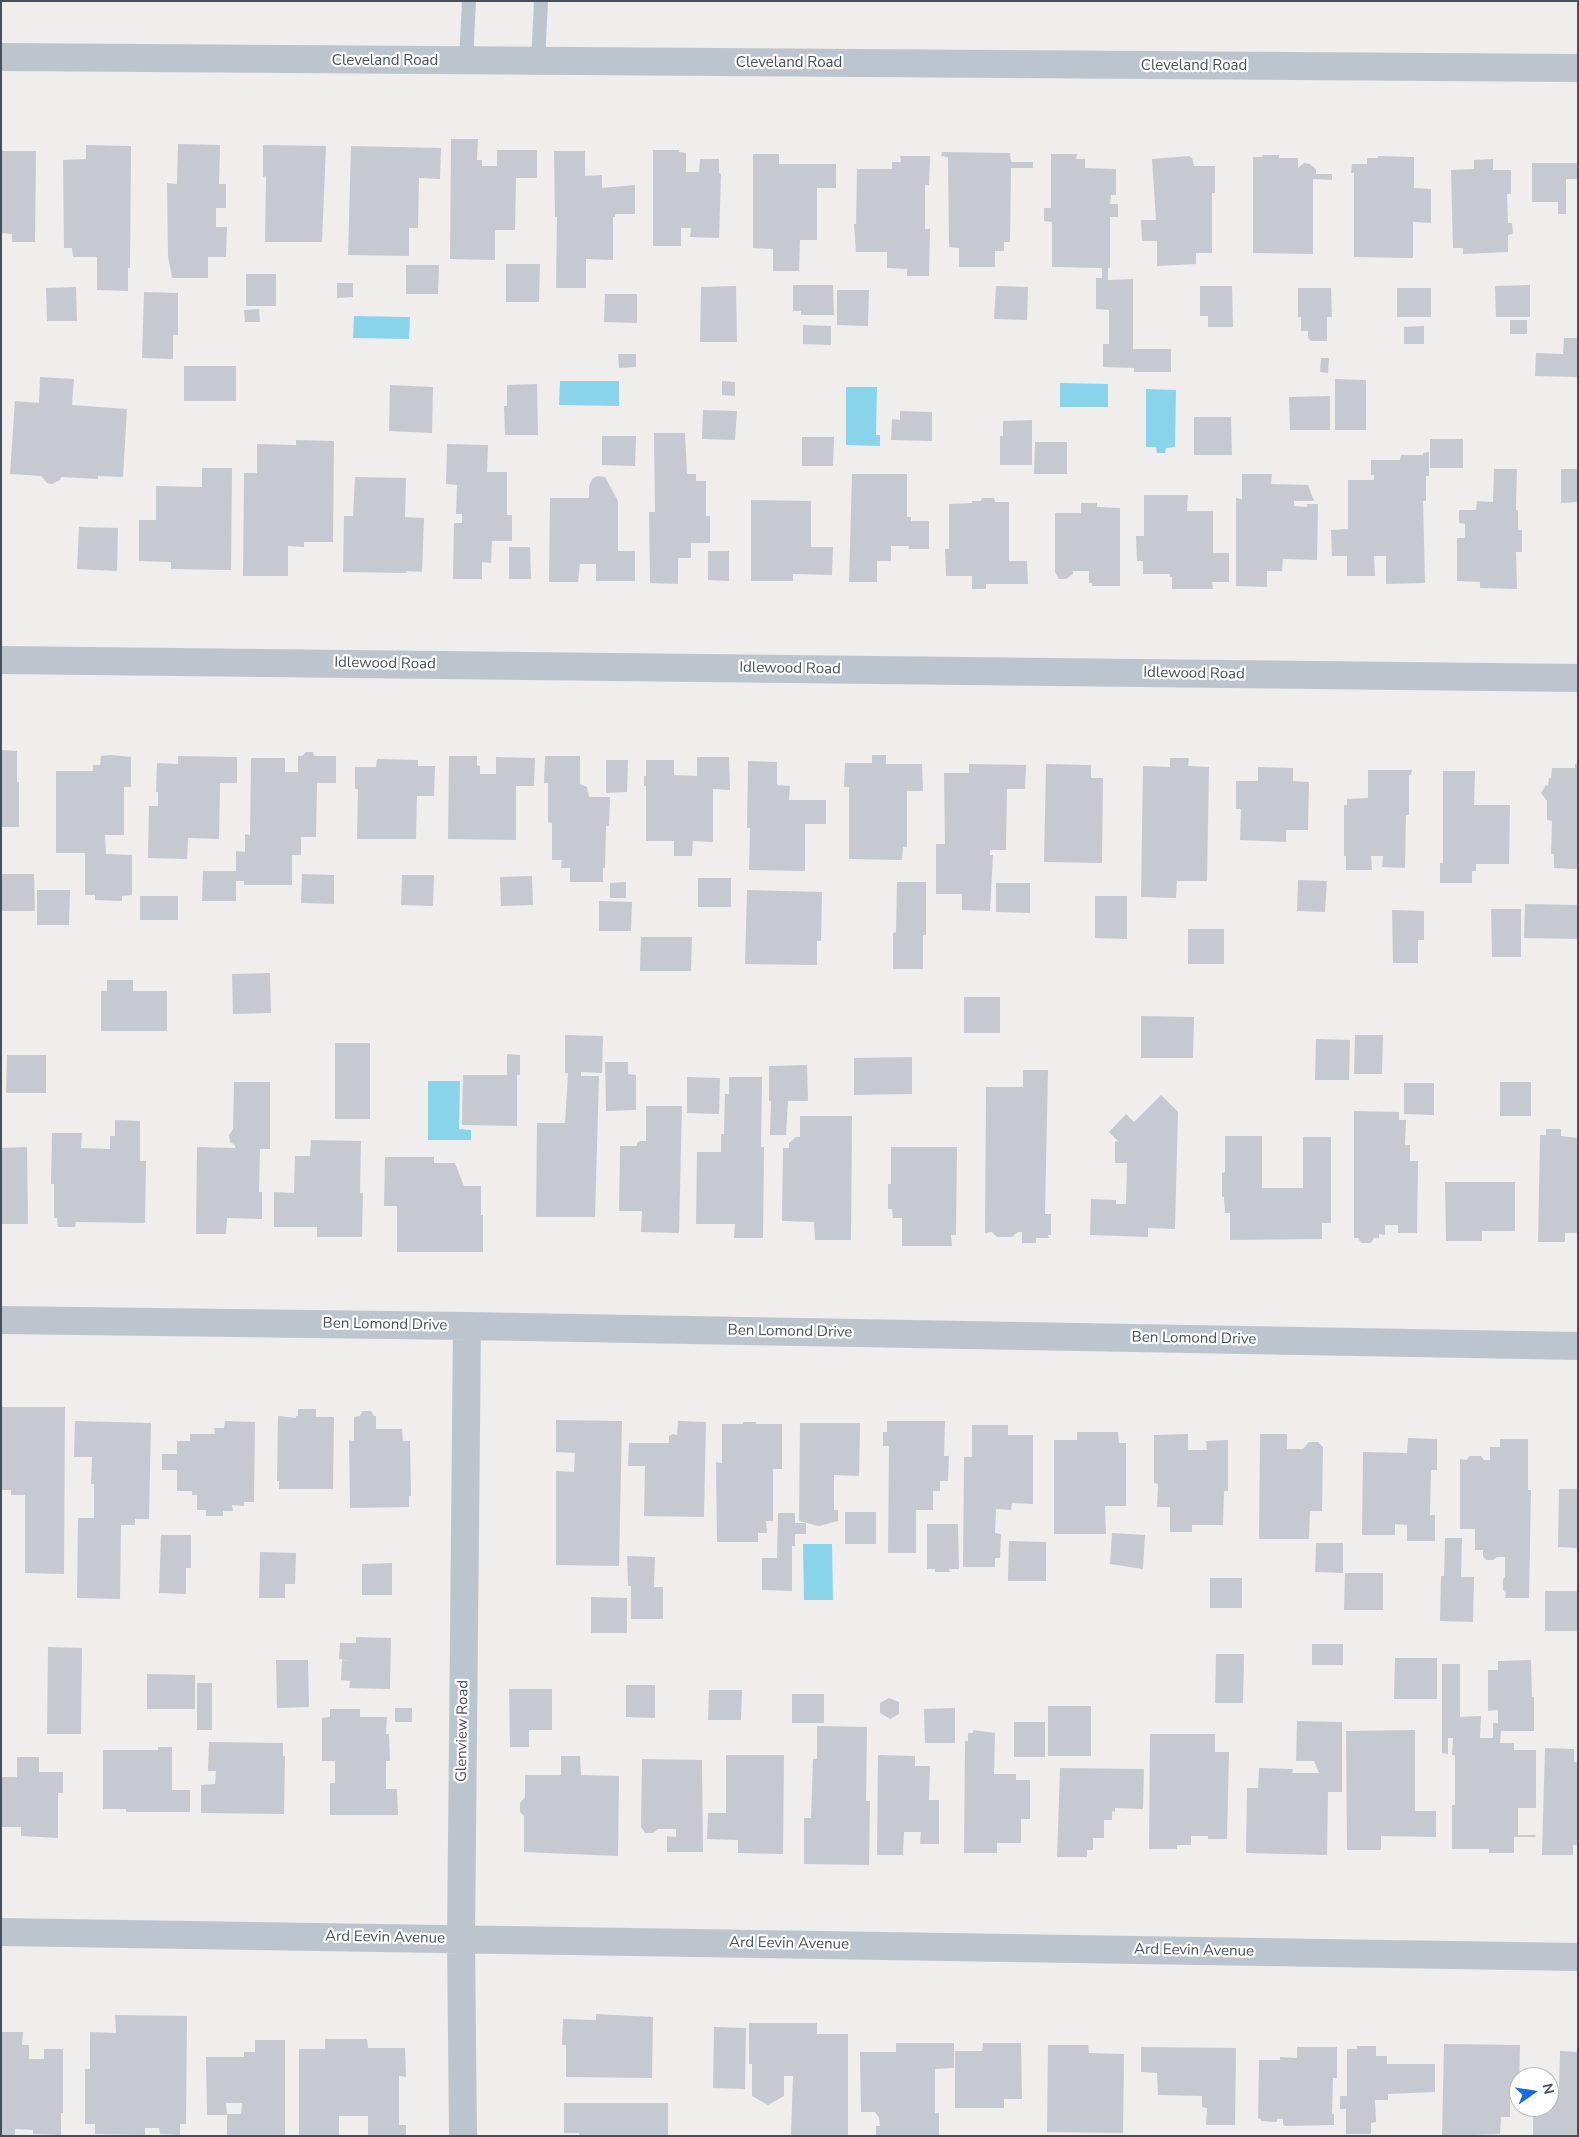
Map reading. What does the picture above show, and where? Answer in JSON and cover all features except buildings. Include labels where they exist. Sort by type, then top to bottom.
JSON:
[{"type":"street","name":"Cleveland Road","points":[[1,57],[1578,68]]},
{"type":"street","name":"Idlewood Road","points":[[1,660],[1578,678]]},
{"type":"street","name":"Ben Lomond Drive","points":[[1,1320],[468,1326],[1578,1346]]},
{"type":"street","name":"Glenview Road","points":[[463,2136],[461,1939],[468,1326]]},
{"type":"street","name":"Ard Eevin Avenue","points":[[1,1932],[1578,1957]]},
{"type":"lane","points":[[466,61],[469,1]]},
{"type":"lane","points":[[538,62],[540,1]]},
{"type":"water","points":[[354,316],[410,317],[409,339],[353,338]]},
{"type":"water","points":[[560,381],[619,381],[619,406],[559,405]]},
{"type":"water","points":[[1060,383],[1108,384],[1108,407],[1060,407]]},
{"type":"water","points":[[846,387],[877,387],[876,435],[880,435],[880,446],[846,445]]},
{"type":"water","points":[[1146,389],[1176,390],[1175,447],[1166,448],[1165,453],[1157,453],[1156,447],[1146,447]]},
{"type":"water","points":[[428,1081],[460,1081],[459,1129],[471,1130],[471,1140],[428,1140]]},
{"type":"water","points":[[803,1544],[832,1544],[833,1600],[804,1600]]}]
